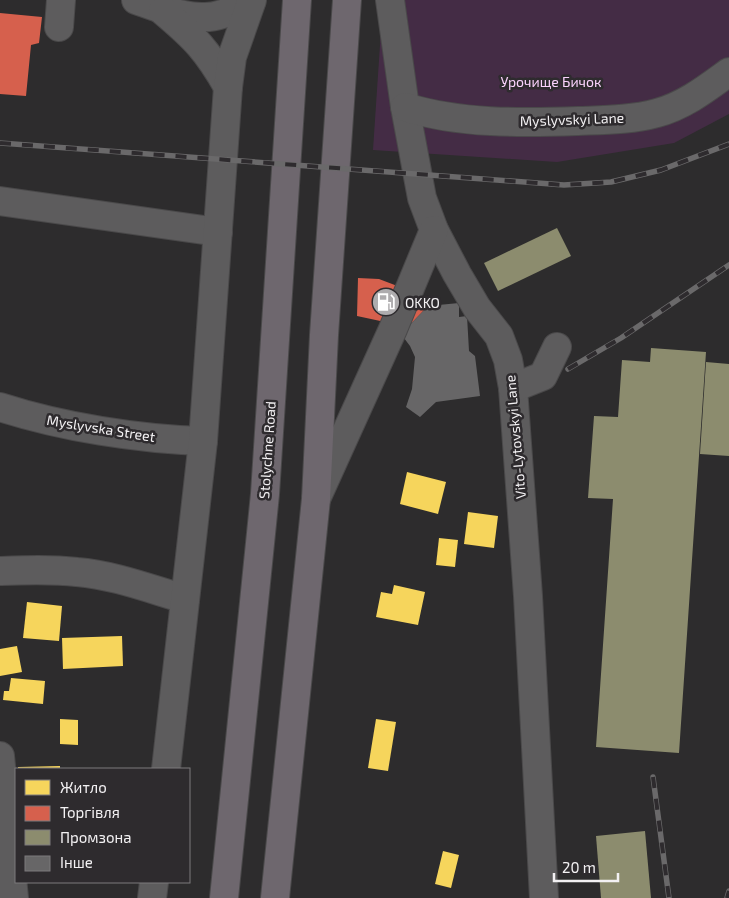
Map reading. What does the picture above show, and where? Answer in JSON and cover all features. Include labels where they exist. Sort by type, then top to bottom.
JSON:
[{"type":"highway","name":"Stolychne Road","points":[[224,898],[265,494],[297,0]]},
{"type":"highway","points":[[275,898],[316,499],[324,335],[347,0]]},
{"type":"street","points":[[59,27],[61,0]]},
{"type":"street","name":"Vito-Lytovskyi Lane","points":[[390,0],[405,107],[422,198],[434,230],[477,308],[499,336],[508,360],[513,388],[528,596],[544,898]]},
{"type":"street","points":[[148,4],[202,17],[226,13],[251,1]]},
{"type":"street","points":[[166,768],[203,440],[228,87],[232,57],[251,1]]},
{"type":"street","points":[[148,4],[196,39],[212,59],[228,87]]},
{"type":"street","name":"Myslyvskyi Lane","points":[[405,107],[478,121],[552,122],[606,120],[658,113],[694,97],[729,72]]},
{"type":"street","points":[[0,201],[218,232]]},
{"type":"street","points":[[316,499],[393,329],[434,230]]},
{"type":"street","points":[[513,388],[543,376],[557,347]]},
{"type":"street","name":"Myslyvska Street","points":[[0,407],[61,424],[176,440],[203,440]]},
{"type":"street","points":[[0,571],[39,569],[78,572],[118,579],[185,599]]},
{"type":"street","points":[[0,756],[14,898]]},
{"type":"street","points":[[152,898],[154,883]]},
{"type":"green space","name":"Урочище Бичок","points":[[383,0],[729,0],[729,114],[674,143],[557,162],[373,150]]},
{"type":"building: Житло","points":[[407,472],[446,482],[438,514],[400,504]]},
{"type":"building: Житло","points":[[468,512],[498,516],[494,548],[464,544]]},
{"type":"building: Житло","points":[[439,538],[458,540],[455,567],[436,565]]},
{"type":"building: Житло","points":[[394,585],[425,592],[418,625],[376,617],[381,592],[392,594]]},
{"type":"building: Житло","points":[[27,602],[62,606],[59,641],[23,638]]},
{"type":"building: Житло","points":[[122,636],[123,666],[63,669],[62,638]]},
{"type":"building: Житло","points":[[17,646],[22,672],[0,676],[0,649]]},
{"type":"building: Житло","points":[[11,678],[45,681],[43,704],[3,700],[4,691],[9,691]]},
{"type":"building: Житло","points":[[60,719],[78,720],[78,745],[60,744]]},
{"type":"building: Житло","points":[[376,719],[396,722],[388,771],[368,768]]},
{"type":"building: Житло","points":[[60,766],[60,768],[18,768]]},
{"type":"building: Житло","points":[[443,851],[459,855],[451,888],[435,884]]},
{"type":"building: Торгівля","points":[[0,13],[42,17],[39,43],[31,45],[26,96],[0,94]]},
{"type":"building: Торгівля","points":[[358,278],[379,279],[400,287],[428,306],[401,334],[385,322],[357,316]]},
{"type":"building: Промзона","points":[[557,228],[571,256],[498,291],[484,263]]},
{"type":"building: Промзона","points":[[651,348],[706,352],[679,753],[596,747],[613,499],[588,498],[594,416],[618,417],[622,360],[650,362]]},
{"type":"building: Промзона","points":[[706,362],[729,364],[729,456],[700,454]]},
{"type":"building: Промзона","points":[[645,831],[651,898],[601,898],[596,836]]},
{"type":"building: Інше","points":[[459,303],[459,317],[467,316],[469,351],[475,356],[480,396],[436,402],[420,417],[406,407],[412,389],[415,357],[401,334],[428,306]]},
{"type":"railway","points":[[0,143],[564,185],[611,182],[661,170],[729,144]]},
{"type":"railway","points":[[568,369],[621,338],[729,265]]},
{"type":"railway","points":[[653,777],[669,898]]},
{"type":"railway","points":[[727,898],[729,891]]},
{"type":"place","name":"OKKO","points":[[386,302]]}]
